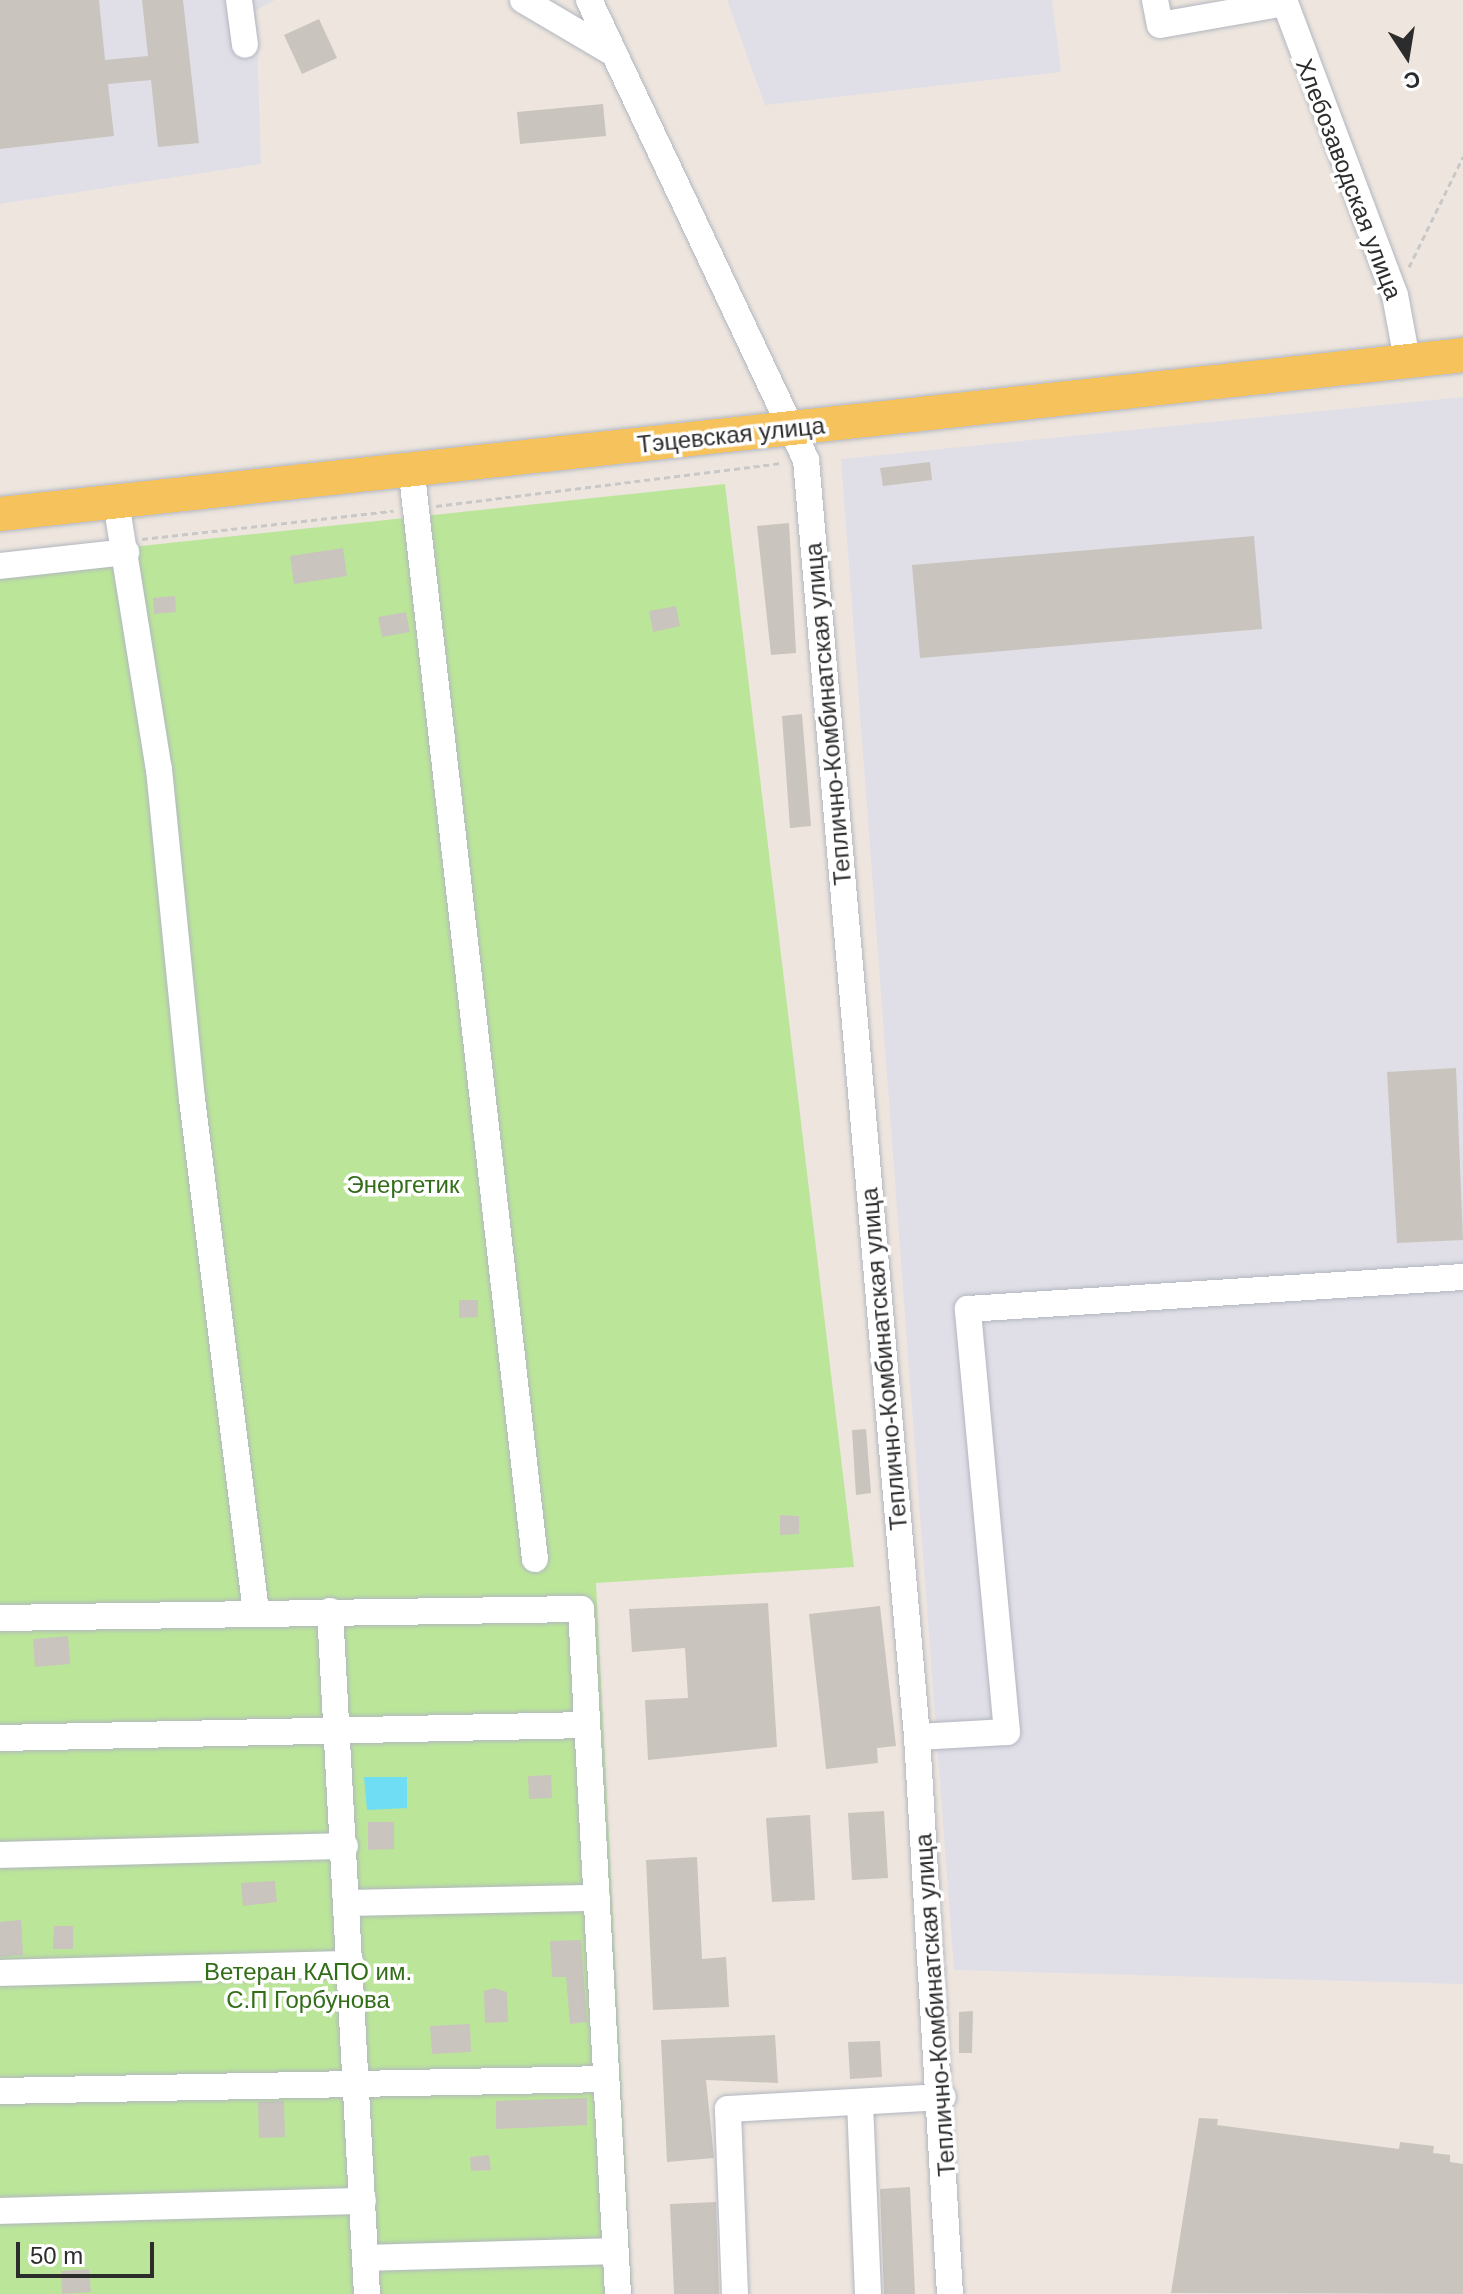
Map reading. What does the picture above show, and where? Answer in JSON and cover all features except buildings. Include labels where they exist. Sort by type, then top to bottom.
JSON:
[{"type":"main road","name":"Тэцевская улица","points":[[0,514],[411,466],[790,430],[1463,355]]},
{"type":"street","points":[[239,0],[245,45]]},
{"type":"street","points":[[523,0],[531,10],[613,53]]},
{"type":"street","name":"Теплично-Комбинатская улица","points":[[589,0],[806,460],[917,1737],[943,2097],[950,2294]]},
{"type":"street","points":[[1155,0],[1160,25],[1285,2]]},
{"type":"street","name":"Хлебозаводская улица","points":[[1285,2],[1395,295],[1407,360]]},
{"type":"street","points":[[411,466],[535,1559]]},
{"type":"street","points":[[116,502],[159,769],[192,1099],[256,1612]]},
{"type":"street","points":[[0,566],[126,552]]},
{"type":"street","points":[[917,1737],[1007,1732],[968,1309],[1463,1277]]},
{"type":"street","points":[[0,1618],[581,1609],[618,2294]]},
{"type":"street","points":[[330,1611],[358,2081],[367,2294]]},
{"type":"street","points":[[0,1738],[587,1725]]},
{"type":"street","points":[[0,1855],[345,1846]]},
{"type":"street","points":[[348,1903],[597,1898]]},
{"type":"street","points":[[0,1973],[351,1964]]},
{"type":"street","points":[[0,2091],[358,2081],[606,2079]]},
{"type":"street","points":[[735,2294],[728,2109],[943,2097]]},
{"type":"street","points":[[860,2103],[868,2294]]},
{"type":"street","points":[[0,2211],[363,2201]]},
{"type":"street","points":[[366,2258],[615,2251]]},
{"type":"path","points":[[1395,295],[1463,157]]},
{"type":"shaded area","points":[[0,0],[275,0],[256,10],[261,164],[0,204]]},
{"type":"shaded area","points":[[727,0],[1052,0],[1061,72],[765,105]]},
{"type":"shaded area","points":[[1463,397],[1463,1984],[954,1970],[841,459]]},
{"type":"green space","name":"Энергетик","points":[[725,484],[854,1567],[596,1583],[632,2294],[0,2294],[0,561]]},
{"type":"water","points":[[364,1777],[407,1777],[407,1808],[367,1810]]},
{"type":"park label","name":"Ветеран КАПО им. С.П Горбунова","points":[[308,1986]]}]
